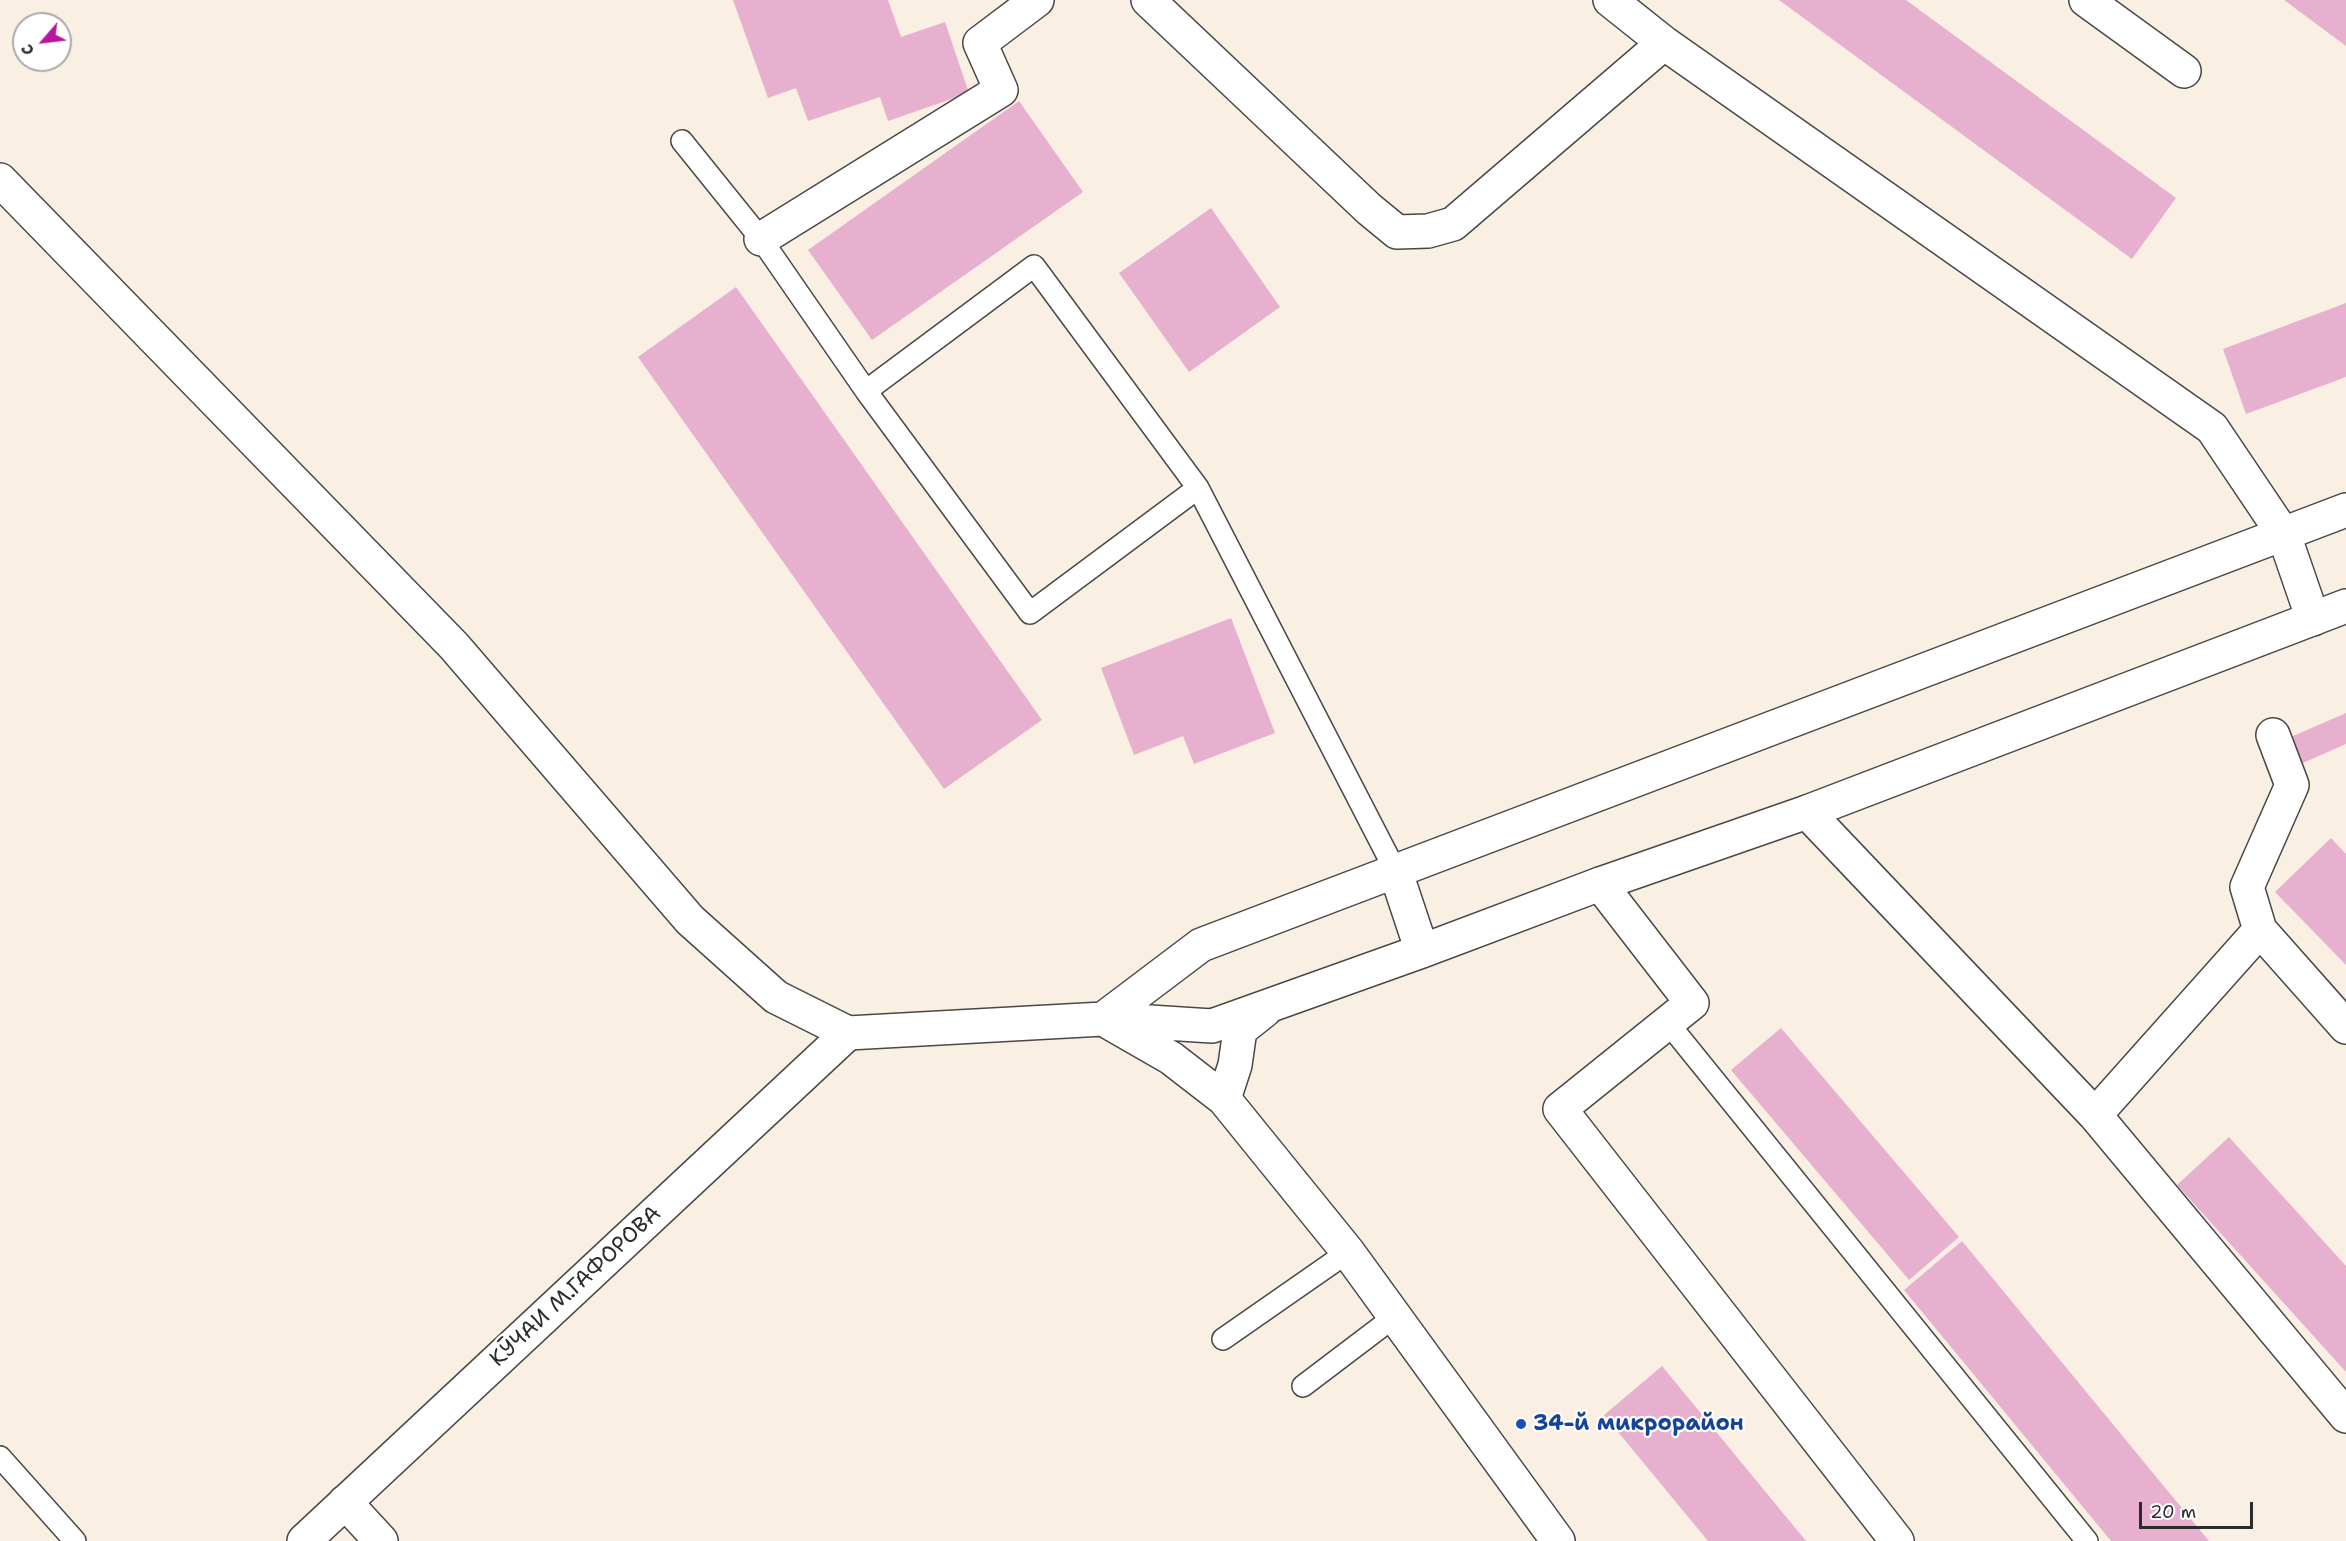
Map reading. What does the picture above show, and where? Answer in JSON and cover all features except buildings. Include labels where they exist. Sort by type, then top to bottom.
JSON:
[{"type":"street","points":[[761,239],[1001,90],[980,43],[1037,0]]},
{"type":"street","points":[[1148,0],[1369,209],[1397,232],[1428,231],[1453,224],[1664,43]]},
{"type":"street","points":[[1610,0],[1664,43],[2212,428],[2284,534],[2313,619]]},
{"type":"street","points":[[2086,0],[2184,71]]},
{"type":"street","points":[[0,180],[454,646],[690,920],[776,997],[848,1033],[1103,1020],[1212,1026],[1600,884],[1807,812],[2346,606]]},
{"type":"street","points":[[1103,1020],[1201,945],[2346,510]]},
{"type":"street","points":[[2273,735],[2292,785],[2247,887],[2260,930],[2346,1027]]},
{"type":"street","points":[[1807,812],[2095,1115],[2346,1416]]},
{"type":"street","points":[[1395,870],[1422,951]]},
{"type":"street","points":[[1600,884],[1692,1003],[1560,1109],[1897,1541]]},
{"type":"street","points":[[2095,1115],[2260,930]]},
{"type":"street","points":[[1224,1099],[1234,1065],[1240,1030],[1268,1007]]},
{"type":"street","points":[[1103,1020],[1171,1058],[1224,1099],[1348,1252],[1558,1541]]},
{"type":"street","name":"КӮЧАИ М.ГАФОРОВА","points":[[304,1541],[848,1033]]},
{"type":"street","points":[[345,1502],[381,1541]]},
{"type":"lane","points":[[681,141],[761,239],[866,391],[1030,613],[1198,488]]},
{"type":"lane","points":[[866,391],[1034,266],[1198,488],[1395,870]]},
{"type":"lane","points":[[1668,1023],[2087,1541]]},
{"type":"lane","points":[[1223,1339],[1348,1252]]},
{"type":"lane","points":[[1303,1386],[1394,1317]]},
{"type":"lane","points":[[0,1457],[75,1541]]},
{"type":"place","name":"34-й микрорайон","points":[[1521,1424]]}]
